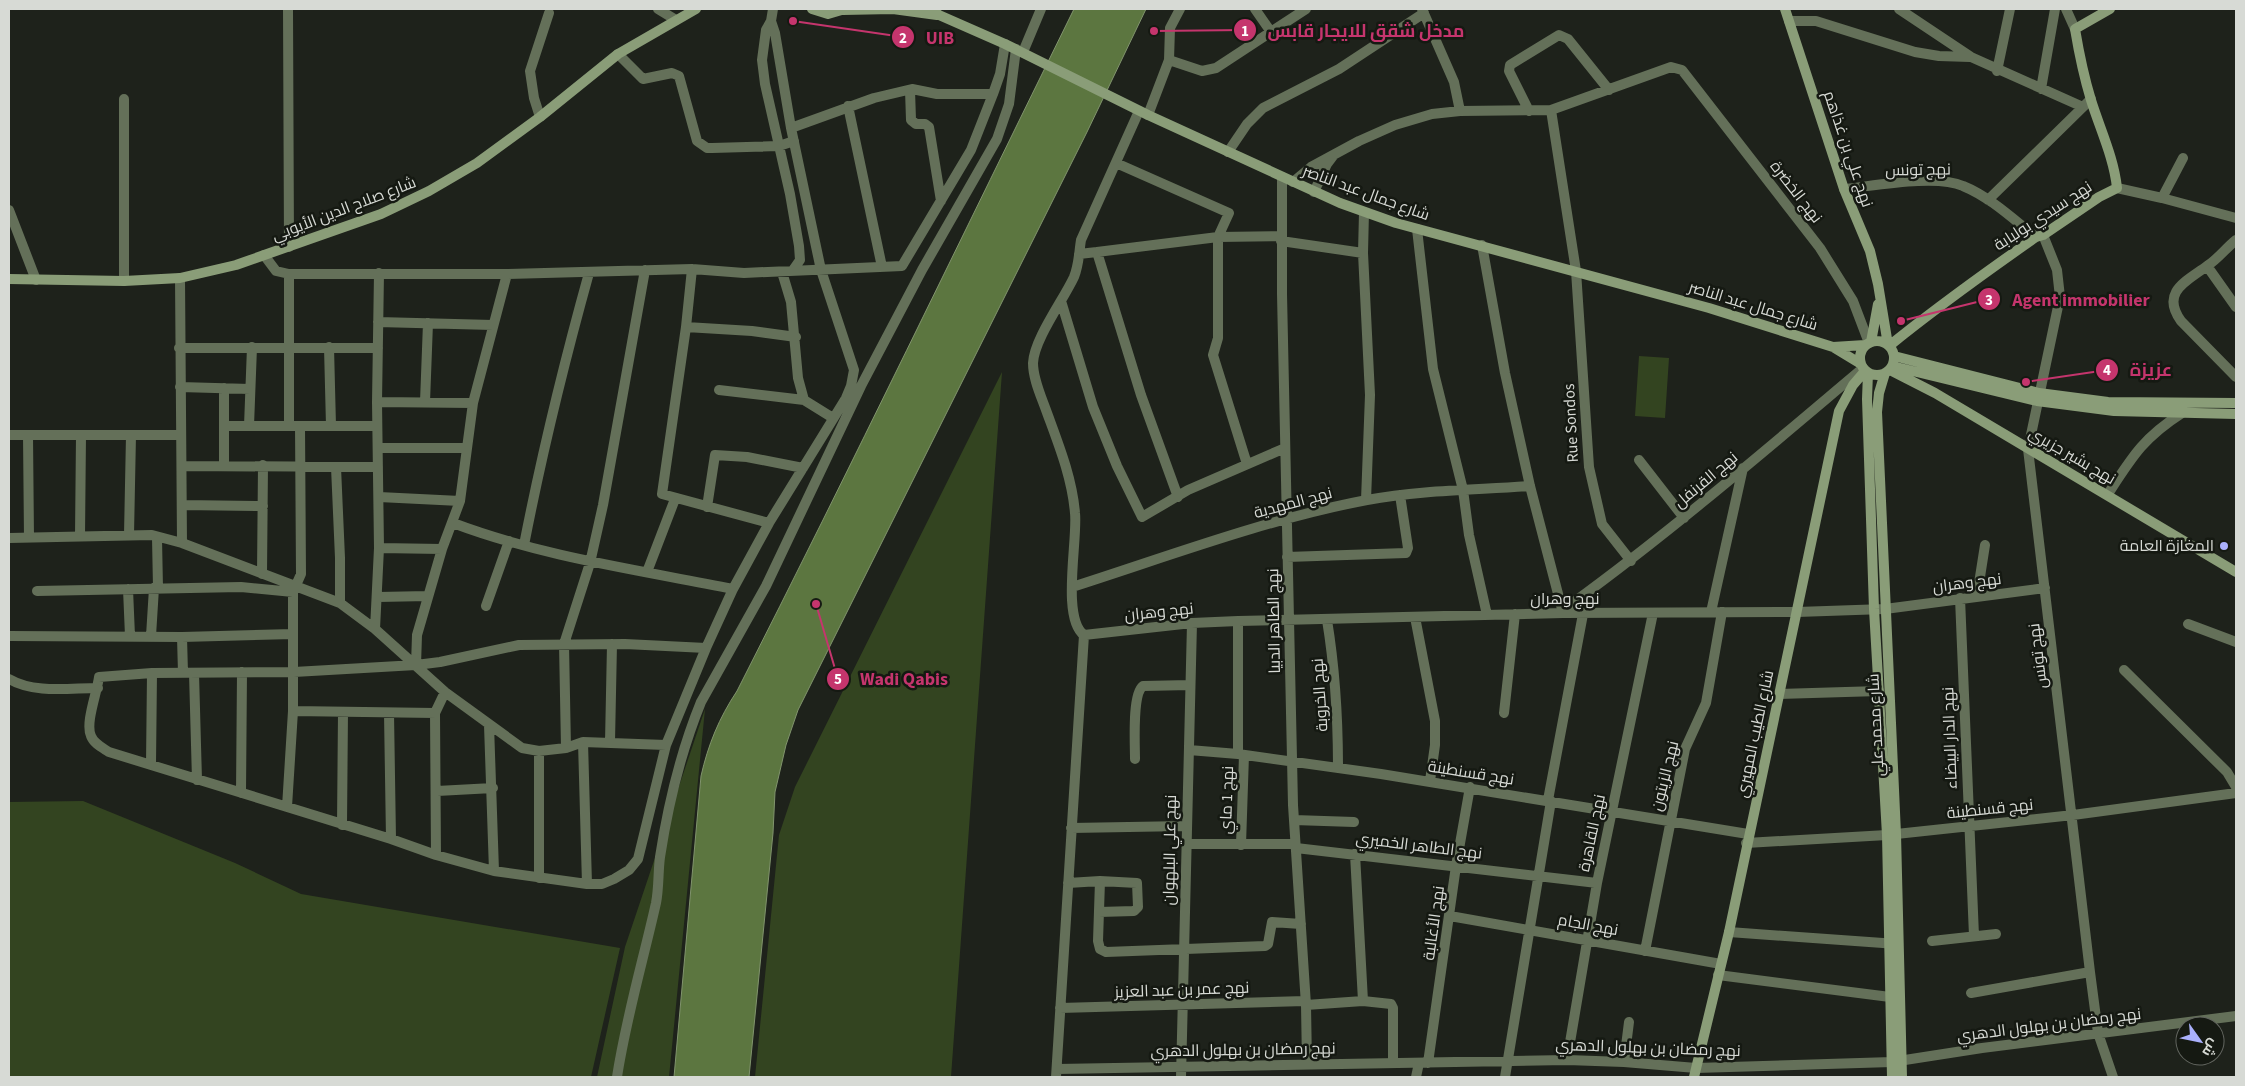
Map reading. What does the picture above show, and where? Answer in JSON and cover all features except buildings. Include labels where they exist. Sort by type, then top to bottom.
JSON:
[{"type":"street","points":[[288,9],[289,247]]},
{"type":"street","points":[[658,9],[676,20]]},
{"type":"street","name":"شارع صلاح الدين الأيوبي","points":[[9,279],[124,281],[180,278],[229,267],[381,214],[429,191],[476,163],[540,117],[618,54],[696,9]]},
{"type":"street","points":[[773,9],[771,21],[766,30],[762,60],[765,84],[790,194],[799,246],[800,260],[794,270]]},
{"type":"street","points":[[812,9],[828,14],[844,9],[893,10],[939,15]]},
{"type":"street","points":[[930,9],[939,15]]},
{"type":"street","points":[[617,1077],[624,1030],[656,900],[660,857],[676,780],[693,722],[701,702],[766,586],[861,386],[922,270],[997,139],[1009,104],[1019,51],[1041,9]]},
{"type":"street","points":[[1056,1073],[1084,635],[1079,632],[1075,622],[1072,587],[1072,548],[1076,522],[1073,500],[1067,470],[1038,386],[1033,364],[1038,347],[1074,278],[1082,240],[1116,163],[1169,60],[1170,28],[1180,9]]},
{"type":"street","points":[[1255,9],[1271,32]]},
{"type":"street","points":[[1169,60],[1196,70],[1209,71],[1306,9]]},
{"type":"street","name":"نهج علي بن غذاهم","points":[[1785,9],[1844,189],[1870,251],[1878,284],[1890,359]]},
{"type":"street","points":[[1899,9],[1971,57],[1997,71],[2082,107]]},
{"type":"street","points":[[1997,71],[2010,9]]},
{"type":"street","points":[[2041,89],[2055,9]]},
{"type":"street","points":[[2066,9],[2075,29],[2080,58],[2091,99],[2115,172],[2117,188]]},
{"type":"street","points":[[2075,29],[2110,9]]},
{"type":"street","points":[[1228,152],[1247,124],[1263,108],[1339,69],[1423,11],[1454,82],[1460,111]]},
{"type":"street","points":[[540,117],[534,98],[530,71],[549,13]]},
{"type":"street","name":"شارع جمال عبد الناصر","points":[[939,15],[1005,44],[1127,106],[1314,192],[1364,212],[1417,229],[1482,245],[1709,308],[1833,347],[1864,369]]},
{"type":"street","points":[[706,648],[612,644],[512,645],[457,659],[416,665],[294,672],[152,673],[99,677],[89,726],[91,737],[97,744],[109,752],[391,839],[436,855],[494,871],[587,884],[602,884],[630,870],[638,859],[644,843],[666,745],[706,648],[733,589],[769,522],[846,398],[851,386],[854,370],[821,270],[791,128],[775,33],[771,21]]},
{"type":"street","points":[[1789,21],[1816,21],[1927,54],[1971,57]]},
{"type":"street","points":[[1292,182],[1311,167],[1335,153],[1395,125],[1432,114],[1460,111],[1529,111],[1551,110],[1609,90],[1568,38],[1559,35],[1510,64],[1509,71],[1529,111]]},
{"type":"street","points":[[264,255],[276,271],[289,274],[507,274],[645,270],[744,273],[902,266],[978,138],[1000,74],[1005,44]]},
{"type":"street","points":[[618,54],[643,79],[672,73],[680,76],[697,141],[702,145],[712,148],[779,146],[794,142]]},
{"type":"street","name":"نهج الخضرة","points":[[1609,90],[1671,67],[1682,70],[1820,248],[1853,301],[1868,343]]},
{"type":"street","points":[[791,128],[848,106],[910,90],[937,94],[994,94]]},
{"type":"street","points":[[910,90],[911,120],[914,124],[926,124],[929,127],[941,200]]},
{"type":"street","points":[[124,99],[124,281]]},
{"type":"street","points":[[1988,200],[2091,99]]},
{"type":"street","points":[[848,106],[882,267]]},
{"type":"street","name":"Rue Sondos","points":[[1551,110],[1576,271],[1589,467],[1602,524],[1631,561]]},
{"type":"street","points":[[1314,192],[1327,164],[1335,153]]},
{"type":"street","points":[[2162,198],[2183,158]]},
{"type":"street","points":[[1116,163],[1229,213],[1218,237],[1218,338],[1213,355],[1247,464]]},
{"type":"street","name":"نهج الطاهر الدبيا","points":[[1282,177],[1284,448],[1292,761],[1306,1003],[1307,1064]]},
{"type":"street","name":"نهج تونس","points":[[1844,189],[1915,182],[1952,182],[1962,185],[1988,200],[2040,236],[2057,270],[2060,297],[2028,449],[2098,1033],[2113,1077]]},
{"type":"street","name":"نهج سيدي بولبابة","points":[[1890,359],[1946,300],[2099,197],[2117,188],[2236,218]]},
{"type":"street","points":[[9,210],[36,280]]},
{"type":"street","points":[[1364,212],[1363,253],[1370,395],[1366,500]]},
{"type":"street","points":[[1417,229],[1433,369],[1463,490],[1469,535],[1487,615]]},
{"type":"street","points":[[1079,254],[1218,237],[1281,238],[1363,253]]},
{"type":"street","points":[[2236,240],[2207,266],[2179,286],[2174,304],[2175,312],[2236,377]]},
{"type":"street","points":[[1482,245],[1505,373],[1530,486],[1573,613],[1549,801],[1505,1077]]},
{"type":"street","points":[[1097,252],[1141,395],[1178,497]]},
{"type":"street","points":[[2207,266],[2236,306]]},
{"type":"street","points":[[566,748],[564,644],[590,563],[603,506],[645,270]]},
{"type":"street","points":[[692,270],[686,327],[662,494],[675,499],[769,522]]},
{"type":"street","points":[[782,272],[790,302],[796,338],[798,378],[804,400]]},
{"type":"street","points":[[375,629],[379,548],[377,402],[379,273]]},
{"type":"street","points":[[524,545],[565,358],[589,273]]},
{"type":"street","points":[[289,274],[289,426]]},
{"type":"street","points":[[416,665],[417,635],[442,549],[460,501],[466,448],[474,403],[507,274]]},
{"type":"street","points":[[180,278],[179,348],[182,543]]},
{"type":"street","name":"نهج علي بن غذاهم","points":[[1868,343],[1880,299]]},
{"type":"street","points":[[1061,301],[1093,407],[1117,466],[1143,518],[1188,490],[1284,448]]},
{"type":"street","points":[[378,322],[493,325]]},
{"type":"street","points":[[426,402],[428,323]]},
{"type":"street","points":[[686,327],[752,331],[796,338]]},
{"type":"street","points":[[1883,342],[1890,359],[1874,375],[1864,369],[1860,354],[1868,343],[1883,342]]},
{"type":"street","name":"شارع جمال عبد الناصر","points":[[1833,347],[1868,343]]},
{"type":"street","points":[[329,347],[331,426]]},
{"type":"street","points":[[179,348],[378,348]]},
{"type":"street","points":[[249,426],[252,348]]},
{"type":"street","points":[[1890,359],[2038,397],[2114,411],[2236,414]]},
{"type":"street","name":"نهج بشير جزيري","points":[[1890,359],[1936,392],[2028,449],[2108,494],[2236,572]]},
{"type":"street","name":"شارع محمد علي","points":[[1890,359],[1879,393],[1877,412],[1891,834],[1888,944],[1890,997],[1896,1061],[1902,1077]]},
{"type":"street","name":"شارع محمد علي","points":[[1864,369],[1878,691],[1900,944],[1896,1061],[1892,1077]]},
{"type":"street","name":"نهج القرنفل","points":[[1573,613],[1574,602],[1631,561],[1864,369]]},
{"type":"street","name":"شارع الطيب المهيري","points":[[1695,1072],[1729,932],[1747,838],[1839,411],[1864,369]]},
{"type":"street","points":[[180,387],[250,389]]},
{"type":"street","points":[[224,388],[224,465]]},
{"type":"street","points":[[719,390],[804,400],[833,418]]},
{"type":"street","points":[[2038,397],[2108,402],[2236,403]]},
{"type":"street","points":[[377,402],[474,403]]},
{"type":"street","points":[[2108,494],[2139,447],[2163,426],[2182,413]]},
{"type":"street","points":[[224,426],[377,426]]},
{"type":"street","points":[[287,807],[293,711],[294,589],[301,574],[300,426]]},
{"type":"street","points":[[9,434],[181,435]]},
{"type":"street","points":[[28,434],[29,538]]},
{"type":"street","points":[[80,435],[80,536]]},
{"type":"street","points":[[129,535],[131,435]]},
{"type":"street","points":[[378,448],[466,448]]},
{"type":"street","points":[[707,507],[715,455],[747,457],[803,468]]},
{"type":"street","points":[[1639,460],[1684,518]]},
{"type":"street","points":[[262,574],[263,465]]},
{"type":"street","points":[[182,466],[378,467]]},
{"type":"street","points":[[336,467],[340,603]]},
{"type":"street","points":[[1711,612],[1743,468]]},
{"type":"street","name":"نهج المهدية","points":[[1072,587],[1286,520],[1366,500],[1400,495],[1530,486]]},
{"type":"street","points":[[1287,557],[1406,553],[1408,548],[1400,495]]},
{"type":"street","points":[[379,496],[460,501]]},
{"type":"street","points":[[647,572],[675,499]]},
{"type":"street","points":[[182,505],[263,506]]},
{"type":"street","points":[[453,523],[509,541],[590,563],[733,589]]},
{"type":"street","points":[[9,538],[152,535],[157,538],[182,543],[262,574],[294,589],[340,603],[375,629],[445,692],[522,748],[539,751],[566,748],[583,742],[666,745]]},
{"type":"street","points":[[151,636],[156,588],[157,538]]},
{"type":"street","points":[[486,606],[509,541]]},
{"type":"street","points":[[1977,596],[1985,545]]},
{"type":"street","points":[[379,548],[442,549]]},
{"type":"street","points":[[37,590],[241,587],[294,589]]},
{"type":"street","name":"نهج وهران","points":[[1084,635],[1192,623],[1238,621],[1515,614],[1797,612],[1885,609],[2045,588]]},
{"type":"street","points":[[128,589],[130,636]]},
{"type":"street","points":[[378,597],[428,596]]},
{"type":"street","name":"نهج الدار البيضاء","points":[[1960,598],[1974,936]]},
{"type":"street","name":"نهج الزيتون","points":[[1645,951],[1685,749],[1706,703],[1722,612]]},
{"type":"street","name":"نهج القاهرة","points":[[1567,1060],[1597,883],[1653,613]]},
{"type":"street","points":[[1504,713],[1515,614]]},
{"type":"street","points":[[1415,617],[1435,721],[1435,745],[1430,781]]},
{"type":"street","name":"نهج الخروبة","points":[[1327,620],[1336,696],[1338,768]]},
{"type":"street","name":"نهج 1 ماي","points":[[1238,621],[1241,845]]},
{"type":"street","name":"نهج علي البلهوان","points":[[1181,1077],[1192,623]]},
{"type":"street","points":[[2188,624],[2236,642]]},
{"type":"street","points":[[9,636],[182,637],[293,634]]},
{"type":"street","points":[[182,637],[183,673]]},
{"type":"street","points":[[610,742],[612,644]]},
{"type":"street","points":[[2124,670],[2227,772],[2236,788]]},
{"type":"street","points":[[241,793],[242,672]]},
{"type":"street","points":[[151,765],[152,673]]},
{"type":"street","points":[[194,673],[197,780]]},
{"type":"street","points":[[9,679],[25,687],[38,689],[98,688]]},
{"type":"street","points":[[1135,759],[1137,703],[1140,687],[1190,685]]},
{"type":"street","points":[[1779,694],[1878,691]]},
{"type":"street","points":[[436,855],[435,713],[445,692]]},
{"type":"street","points":[[293,711],[435,713]]},
{"type":"street","points":[[342,825],[343,712]]},
{"type":"street","points":[[389,713],[391,839]]},
{"type":"street","points":[[490,725],[494,871]]},
{"type":"street","points":[[583,742],[587,884]]},
{"type":"street","name":"نهج قسنطينة","points":[[1189,750],[1292,761],[1430,781],[1670,821],[1747,838],[1891,834],[2073,815],[2236,794]]},
{"type":"street","points":[[539,751],[539,878]]},
{"type":"street","points":[[437,791],[492,788]]},
{"type":"street","name":"نهج الأغالبة","points":[[1416,1077],[1424,1063],[1470,788]]},
{"type":"street","points":[[1294,820],[1354,822]]},
{"type":"street","points":[[1071,828],[1186,826]]},
{"type":"street","name":"نهج الطاهر الخميري","points":[[1186,844],[1296,846],[1597,883]]},
{"type":"street","points":[[1355,854],[1363,1001]]},
{"type":"street","points":[[1068,883],[1100,881],[1137,883],[1138,907],[1134,911],[1099,912]]},
{"type":"street","points":[[1100,881],[1098,946],[1103,951],[1265,946],[1268,944],[1272,922],[1300,924]]},
{"type":"street","name":"نهج الجام","points":[[1450,916],[1645,951],[1719,969],[1890,997]]},
{"type":"street","points":[[1729,932],[1900,944]]},
{"type":"street","points":[[1932,941],[1996,934]]},
{"type":"street","points":[[1971,993],[2090,972]]},
{"type":"street","name":"نهج عمر بن عبد العزيز","points":[[1060,1008],[1389,1002],[1393,1006],[1393,1063]]},
{"type":"street","name":"نهج رمضان بن بهلول الدهري","points":[[1056,1073],[1181,1066],[1567,1060],[1624,1062],[1695,1072],[1896,1061],[1982,1048],[2236,1016]]},
{"type":"street","points":[[1624,1062],[1629,1022]]},
{"type":"shaded area","points":[[1074,9],[1146,9],[1087,132],[798,710],[786,745],[775,792],[773,833],[749,1077],[674,1077],[701,776],[707,753],[720,722],[822,521]]},
{"type":"shaded area","points":[[1639,356],[1669,358],[1665,418],[1635,416]]},
{"type":"shaded area","points":[[1002,372],[951,1077],[755,1077],[779,835],[795,787]]},
{"type":"shaded area","points":[[705,709],[669,1077],[597,1077],[625,947]]},
{"type":"shaded area","points":[[83,801],[235,863],[301,894],[620,948],[591,1077],[9,1077],[9,802]]},
{"type":"place","name":"UIB","points":[[793,21]]},
{"type":"place","name":"مدخل شقق للايجار قابس","points":[[1154,31]]},
{"type":"place","name":"Agent immobilier","points":[[1901,321]]},
{"type":"place","name":"عزيزة","points":[[2026,382]]},
{"type":"place","name":"المغازة العامة","points":[[2224,546]]},
{"type":"place","name":"Wadi Qabis","points":[[816,604]]}]
